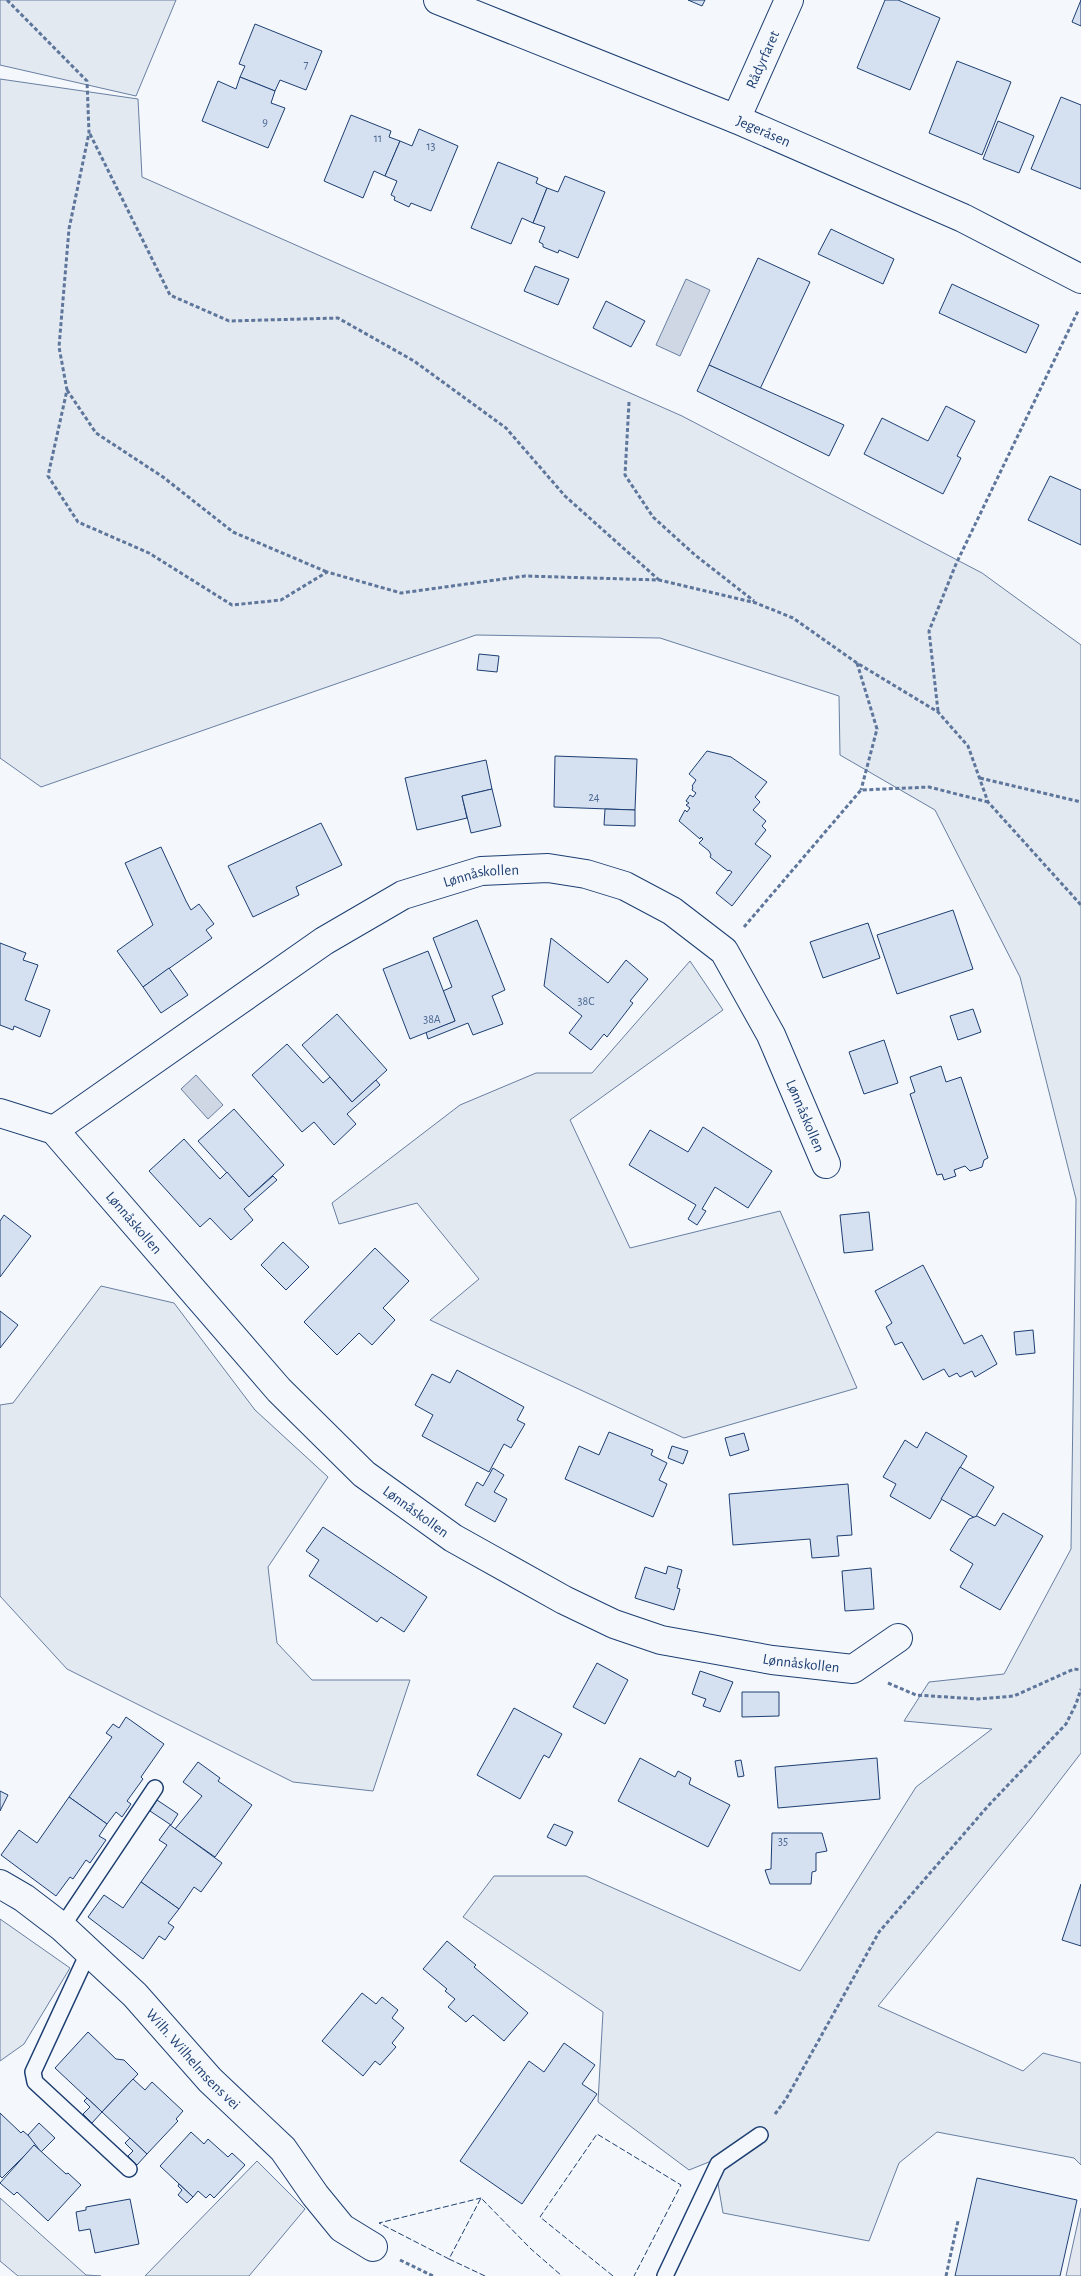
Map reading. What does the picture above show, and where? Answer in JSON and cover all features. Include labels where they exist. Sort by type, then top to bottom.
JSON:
[{"type":"street","name":"Jegeråsen","points":[[438,0],[736,119],[963,218],[1081,279]]},
{"type":"street","name":"Rådyrfaret","points":[[736,119],[788,0]]},
{"type":"street","name":"Lønnåskollen","points":[[826,1164],[771,1034],[724,951],[672,910],[625,886],[586,874],[548,868],[481,871],[403,895],[324,941],[54,1130],[279,1390],[364,1474],[453,1538],[564,1600],[614,1624],[652,1637],[772,1660],[853,1669],[898,1638]]},
{"type":"street","points":[[0,1113],[54,1130]]},
{"type":"street","name":"Wilh. Wilhelmsens vei","points":[[0,1884],[24,1898],[62,1927],[89,1951],[134,1995],[210,2080],[284,2149],[315,2195],[342,2228],[373,2247]]},
{"type":"lane","points":[[62,1927],[155,1788]]},
{"type":"lane","points":[[89,1951],[33,2072],[35,2082],[129,2168]]},
{"type":"lane","points":[[665,2276],[718,2164],[760,2135]]},
{"type":"path","points":[[7,0],[86,81],[89,133],[69,229],[59,347],[67,390],[48,476],[78,522],[148,553],[232,605],[281,600],[327,572]]},
{"type":"path","points":[[89,133],[170,295],[229,321],[338,318],[414,361],[506,428],[564,496],[659,580]]},
{"type":"path","points":[[938,712],[929,631],[956,564],[1081,304]]},
{"type":"path","points":[[67,390],[96,433],[163,477],[233,532],[327,572],[401,593],[525,576],[659,580],[756,603],[793,618],[857,663],[938,712],[968,746],[988,802],[1081,905]]},
{"type":"path","points":[[629,402],[625,475],[654,517],[695,555],[756,603]]},
{"type":"path","points":[[724,951],[862,790],[877,728],[857,663]]},
{"type":"path","points":[[980,778],[1081,802]]},
{"type":"path","points":[[862,790],[929,787],[988,802]]},
{"type":"path","points":[[853,1669],[916,1695],[978,1699],[1014,1696],[1074,1669],[1081,1670]]},
{"type":"path","points":[[760,2135],[786,2099],[879,1932],[988,1806],[1066,1724],[1081,1689]]},
{"type":"path","points":[[946,2276],[958,2221]]},
{"type":"shaded area","points":[[0,0],[176,0],[136,96],[0,65]]},
{"type":"shaded area","points":[[0,79],[138,99],[142,177],[682,416],[982,573],[1081,645],[1081,1753],[1031,1818],[878,2006],[1023,2071],[1043,2053],[1081,2063],[1081,2165],[1074,2158],[937,2132],[899,2163],[869,2241],[723,2213],[714,2160],[689,2170],[598,2102],[603,2012],[463,1917],[494,1876],[586,1876],[800,1971],[916,1787],[992,1729],[904,1721],[929,1682],[1004,1674],[1071,1549],[1076,1199],[1020,977],[935,810],[840,755],[839,696],[660,638],[476,635],[41,787],[0,758]]},
{"type":"shaded area","points":[[686,279],[710,290],[680,356],[656,345]]},
{"type":"shaded area","points":[[690,961],[723,1010],[570,1120],[630,1248],[780,1211],[857,1388],[684,1438],[430,1320],[479,1279],[417,1203],[339,1224],[332,1203],[460,1105],[536,1073],[592,1073]]},
{"type":"shaded area","points":[[196,1075],[223,1105],[208,1119],[181,1089]]},
{"type":"shaded area","points":[[101,1286],[174,1303],[255,1410],[328,1477],[268,1567],[277,1643],[312,1680],[410,1680],[373,1791],[293,1782],[67,1669],[0,1596],[0,1405],[13,1403]]},
{"type":"shaded area","points":[[0,1919],[70,1968],[24,2044],[0,2061]]},
{"type":"shaded area","points":[[257,2161],[305,2209],[249,2276],[145,2276]]},
{"type":"shaded area","points":[[0,2198],[86,2275],[101,2276],[18,2276],[0,2261]]},
{"type":"shaded area","points":[[1081,2208],[1081,2276],[1066,2276]]},
{"type":"building","points":[[688,0],[705,0],[702,6]]},
{"type":"building","points":[[885,0],[898,0],[940,18],[910,90],[857,68]]},
{"type":"building","points":[[1081,0],[1081,26],[1072,22]]},
{"type":"building","points":[[255,24],[322,51],[306,90],[280,80],[275,91],[240,77],[245,66],[239,64]]},
{"type":"building","points":[[957,61],[1011,82],[982,155],[929,133]]},
{"type":"building","points":[[240,77],[275,91],[271,103],[285,108],[268,148],[202,121],[218,81],[236,89]]},
{"type":"building","points":[[1061,97],[1081,105],[1081,189],[1031,169]]},
{"type":"building","points":[[351,115],[391,131],[389,137],[400,141],[385,176],[374,171],[363,198],[324,181]]},
{"type":"building","points":[[998,121],[1034,136],[1019,173],[983,159]]},
{"type":"building","points":[[419,129],[458,146],[431,211],[411,203],[409,207],[394,200],[395,197],[391,195],[397,181],[385,176],[400,141],[412,146]]},
{"type":"building","points":[[498,162],[538,178],[536,183],[547,188],[533,223],[522,218],[511,244],[471,228]]},
{"type":"building","points":[[565,176],[605,192],[578,258],[559,250],[558,253],[543,247],[543,244],[539,242],[545,227],[533,223],[547,188],[558,192]]},
{"type":"building","points":[[831,229],[894,259],[883,284],[818,254]]},
{"type":"building","points":[[758,258],[810,282],[760,389],[709,365]]},
{"type":"building","points":[[535,266],[569,279],[558,305],[524,291]]},
{"type":"building","points":[[952,284],[1039,325],[1026,353],[939,313]]},
{"type":"building","points":[[606,301],[645,321],[631,347],[593,328]]},
{"type":"building","points":[[709,365],[844,425],[829,456],[697,391]]},
{"type":"building","points":[[946,406],[975,421],[957,456],[961,458],[943,494],[864,454],[882,418],[928,441]]},
{"type":"building","points":[[1050,476],[1081,490],[1081,545],[1028,520]]},
{"type":"building","points":[[479,654],[499,656],[497,672],[477,670]]},
{"type":"building","points":[[707,751],[731,757],[767,782],[755,797],[760,802],[753,810],[766,821],[762,826],[766,830],[755,844],[771,856],[732,906],[716,893],[732,872],[710,857],[709,851],[699,843],[703,839],[701,837],[700,839],[679,821],[685,810],[687,812],[690,808],[686,805],[689,803],[686,801],[690,795],[693,797],[696,793],[692,790],[692,786],[696,780],[689,774]]},
{"type":"building","points":[[555,756],[637,759],[635,810],[554,807]]},
{"type":"building","points":[[486,760],[492,789],[462,796],[467,818],[417,830],[405,778]]},
{"type":"building","points":[[492,789],[501,826],[471,833],[462,796]]},
{"type":"building","points":[[605,809],[635,810],[635,826],[604,825]]},
{"type":"building","points":[[321,823],[342,865],[296,887],[299,895],[253,917],[228,866]]},
{"type":"building","points":[[161,847],[191,910],[199,904],[214,924],[206,930],[212,938],[143,987],[117,951],[153,925],[125,863]]},
{"type":"building","points":[[953,910],[973,969],[897,994],[877,935]]},
{"type":"building","points":[[477,920],[505,990],[492,996],[503,1024],[473,1035],[468,1023],[428,1039],[426,1032],[455,1021],[443,991],[452,987],[433,938]]},
{"type":"building","points":[[868,923],[880,958],[823,978],[810,942]]},
{"type":"building","points":[[551,938],[608,983],[626,960],[648,979],[630,1001],[633,1003],[607,1037],[604,1034],[591,1050],[569,1033],[582,1016],[544,986]]},
{"type":"building","points":[[0,943],[26,953],[23,960],[38,965],[25,1000],[50,1010],[40,1037],[14,1026],[13,1030],[0,1025]]},
{"type":"building","points":[[428,951],[455,1021],[410,1039],[383,969]]},
{"type":"building","points":[[169,968],[188,995],[161,1013],[143,987]]},
{"type":"building","points":[[973,1009],[981,1032],[958,1040],[950,1016]]},
{"type":"building","points":[[337,1014],[387,1070],[352,1102],[302,1045]]},
{"type":"building","points":[[884,1040],[898,1083],[864,1094],[849,1052]]},
{"type":"building","points":[[287,1044],[323,1083],[330,1077],[352,1102],[376,1080],[380,1085],[347,1114],[356,1124],[334,1145],[314,1122],[302,1132],[252,1075]]},
{"type":"building","points":[[941,1066],[946,1082],[961,1077],[988,1158],[984,1160],[982,1167],[970,1171],[965,1166],[954,1170],[956,1176],[944,1180],[942,1174],[937,1175],[910,1094],[915,1092],[910,1077]]},
{"type":"building","points":[[234,1109],[284,1165],[249,1197],[198,1141]]},
{"type":"building","points":[[703,1127],[772,1171],[748,1208],[715,1187],[702,1209],[706,1211],[697,1225],[688,1219],[696,1205],[629,1165],[650,1130],[688,1152]]},
{"type":"building","points":[[184,1139],[220,1179],[227,1172],[249,1197],[273,1176],[277,1180],[244,1209],[253,1220],[231,1240],[210,1218],[200,1227],[149,1171]]},
{"type":"building","points":[[869,1212],[873,1250],[844,1253],[840,1215]]},
{"type":"building","points":[[4,1215],[31,1236],[0,1277],[0,1221]]},
{"type":"building","points":[[283,1242],[309,1267],[286,1290],[261,1265]]},
{"type":"building","points":[[375,1248],[409,1281],[383,1308],[395,1320],[372,1345],[359,1333],[337,1355],[304,1322]]},
{"type":"building","points":[[923,1265],[964,1344],[982,1335],[997,1364],[975,1377],[972,1371],[960,1377],[957,1373],[949,1377],[944,1369],[923,1380],[902,1342],[895,1345],[886,1327],[892,1323],[875,1291]]},
{"type":"building","points":[[0,1311],[18,1325],[0,1348]]},
{"type":"building","points":[[1033,1330],[1035,1353],[1016,1355],[1014,1332]]},
{"type":"building","points":[[457,1370],[524,1407],[517,1420],[525,1424],[511,1448],[504,1444],[489,1472],[422,1436],[433,1415],[415,1405],[432,1374],[450,1383]]},
{"type":"building","points":[[609,1432],[653,1450],[651,1455],[667,1463],[659,1480],[667,1484],[653,1517],[565,1479],[579,1446],[599,1455]]},
{"type":"building","points":[[926,1432],[967,1456],[930,1519],[890,1496],[896,1484],[883,1477],[905,1440],[917,1448]]},
{"type":"building","points":[[744,1433],[749,1450],[730,1456],[725,1438]]},
{"type":"building","points":[[672,1446],[688,1451],[683,1464],[668,1458]]},
{"type":"building","points":[[960,1467],[994,1487],[975,1518],[941,1499]]},
{"type":"building","points":[[493,1468],[504,1475],[494,1492],[507,1499],[495,1522],[465,1505],[477,1482],[483,1486]]},
{"type":"building","points":[[848,1484],[852,1535],[837,1536],[839,1556],[812,1558],[810,1539],[733,1545],[729,1494]]},
{"type":"building","points":[[1003,1513],[1043,1536],[1000,1610],[960,1587],[973,1564],[950,1550],[969,1519],[977,1516],[995,1526]]},
{"type":"building","points":[[323,1527],[427,1597],[404,1632],[381,1617],[377,1622],[309,1576],[319,1560],[306,1551]]},
{"type":"building","points":[[668,1566],[682,1570],[677,1588],[680,1589],[674,1610],[635,1598],[645,1567],[666,1574]]},
{"type":"building","points":[[871,1568],[874,1609],[845,1611],[842,1571]]},
{"type":"building","points":[[597,1663],[628,1680],[605,1724],[573,1707]]},
{"type":"building","points":[[700,1671],[733,1682],[720,1712],[703,1706],[706,1699],[692,1694]]},
{"type":"building","points":[[742,1692],[779,1692],[779,1716],[742,1717]]},
{"type":"building","points":[[514,1708],[562,1734],[549,1758],[544,1755],[520,1799],[477,1775]]},
{"type":"building","points":[[126,1717],[164,1744],[127,1801],[131,1804],[122,1817],[116,1812],[107,1824],[69,1797],[112,1737],[106,1733],[113,1724],[119,1728]]},
{"type":"building","points":[[640,1758],[675,1777],[678,1771],[691,1778],[689,1784],[730,1805],[708,1847],[618,1801]]},
{"type":"building","points":[[877,1758],[880,1799],[778,1808],[775,1767]]},
{"type":"building","points":[[741,1760],[744,1776],[738,1777],[735,1761]]},
{"type":"building","points":[[198,1762],[220,1778],[218,1781],[252,1805],[215,1857],[175,1829],[202,1796],[183,1782]]},
{"type":"building","points":[[0,1791],[8,1795],[0,1811]]},
{"type":"building","points":[[69,1797],[107,1824],[99,1836],[106,1840],[90,1863],[86,1860],[73,1879],[70,1877],[56,1896],[1,1855],[19,1830],[37,1843]]},
{"type":"building","points":[[157,1800],[178,1814],[171,1825],[150,1811]]},
{"type":"building","points":[[554,1824],[573,1832],[566,1846],[547,1837]]},
{"type":"building","points":[[170,1825],[222,1863],[201,1892],[194,1887],[179,1909],[141,1882],[167,1845],[159,1840]]},
{"type":"building","points":[[772,1833],[822,1833],[827,1851],[816,1853],[816,1871],[812,1872],[811,1884],[770,1884],[765,1870],[771,1869]]},
{"type":"building","points":[[141,1882],[179,1909],[168,1923],[174,1927],[165,1940],[159,1936],[143,1959],[88,1917],[104,1895],[123,1908]]},
{"type":"building","points":[[1081,1884],[1081,1946],[1062,1940]]},
{"type":"building","points":[[447,1941],[528,2013],[504,2041],[473,2015],[466,2022],[448,2007],[455,1999],[445,1991],[447,1989],[423,1969]]},
{"type":"building","points":[[362,1993],[376,2004],[382,1997],[398,2010],[392,2018],[404,2028],[392,2043],[396,2047],[380,2065],[375,2061],[363,2076],[322,2041]]},
{"type":"building","points":[[88,2032],[116,2059],[124,2060],[138,2074],[102,2112],[55,2068]]},
{"type":"building","points":[[564,2043],[595,2065],[582,2084],[597,2094],[522,2204],[460,2161],[529,2061],[544,2072]]},
{"type":"building","points":[[133,2079],[145,2090],[152,2082],[183,2111],[176,2119],[178,2121],[147,2154],[102,2112]]},
{"type":"building","points":[[87,2098],[102,2112],[92,2123],[83,2114],[90,2107],[84,2101]]},
{"type":"building","points":[[0,2113],[21,2133],[23,2131],[37,2143],[2,2178],[0,2176]]},
{"type":"building","points":[[39,2123],[55,2138],[41,2152],[28,2135]]},
{"type":"building","points":[[191,2132],[204,2144],[208,2139],[228,2157],[232,2153],[245,2165],[214,2198],[210,2194],[206,2198],[198,2191],[193,2197],[160,2166]]},
{"type":"building","points":[[130,2138],[147,2154],[137,2165],[128,2156],[133,2151],[125,2143]]},
{"type":"building","points":[[34,2145],[81,2185],[48,2221],[17,2192],[14,2195],[0,2183]]},
{"type":"building","points":[[977,2178],[1077,2200],[1060,2276],[955,2276]]},
{"type":"building","points":[[179,2184],[193,2197],[187,2203],[178,2195],[182,2190],[178,2186]]},
{"type":"building","points":[[130,2199],[139,2244],[95,2253],[90,2229],[79,2231],[76,2212],[86,2210],[86,2207]]},
{"type":"fence","points":[[613,2276],[540,2217],[597,2134],[681,2185],[634,2276]]},
{"type":"fence","points":[[449,2259],[379,2223],[481,2198]]},
{"type":"fence","points":[[485,2276],[449,2259],[481,2198],[531,2249],[562,2276]]}]
